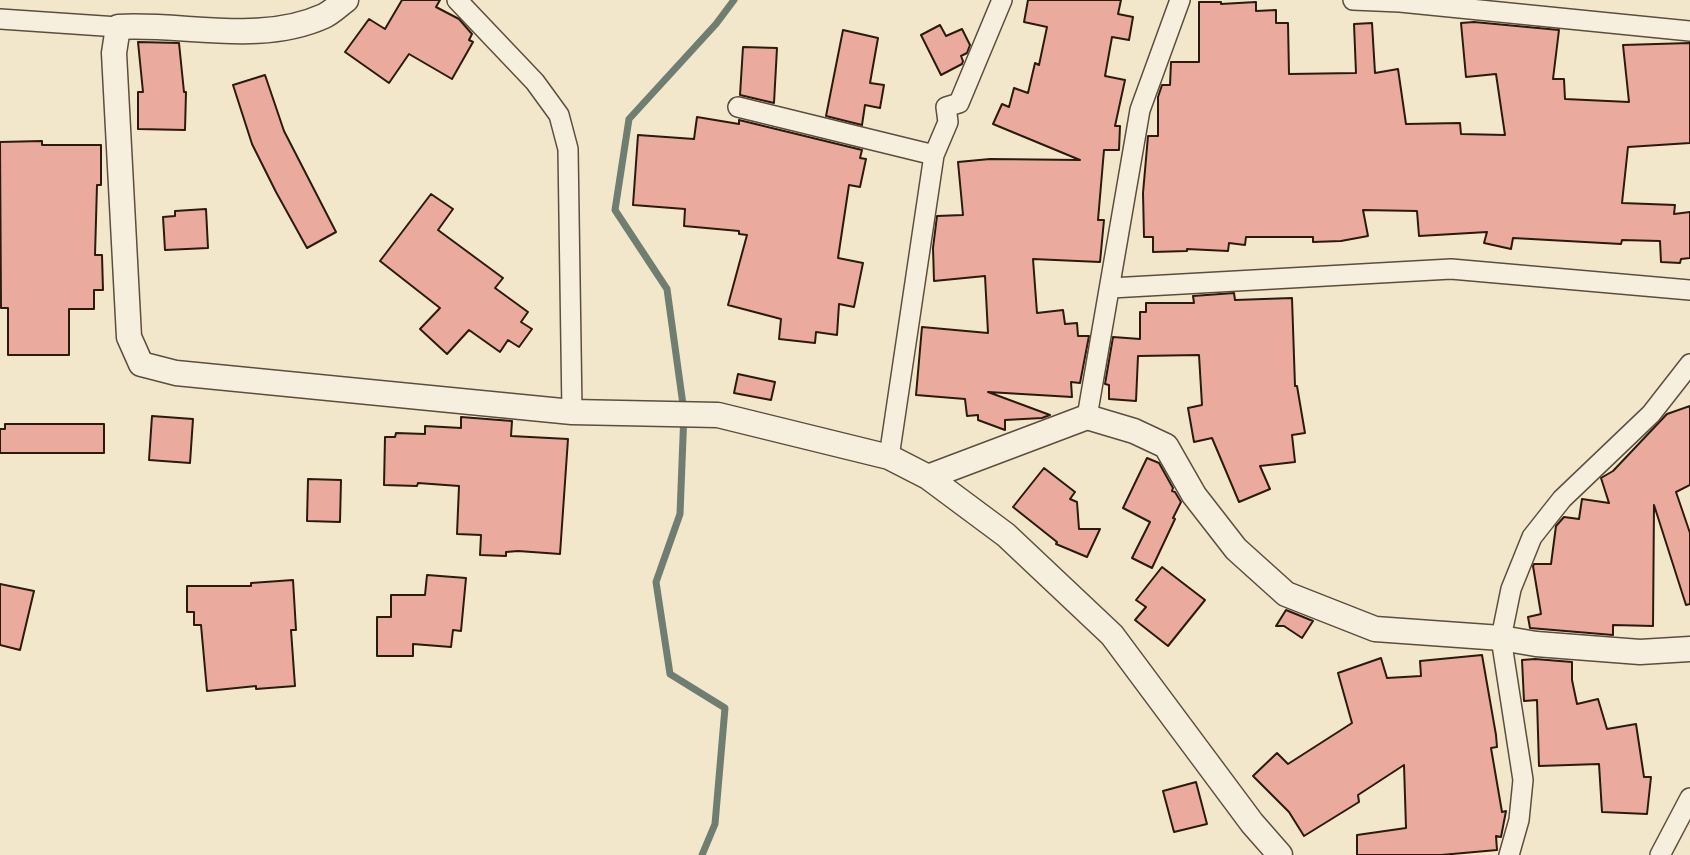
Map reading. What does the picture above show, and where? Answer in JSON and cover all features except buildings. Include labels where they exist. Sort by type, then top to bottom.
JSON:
[{"type":"street","points":[[0,19],[118,27],[144,25],[256,31],[293,26],[326,15],[346,0]]},
{"type":"street","points":[[457,0],[534,82],[559,115],[568,149],[572,412]]},
{"type":"street","points":[[889,457],[934,155],[948,122],[946,107],[959,103],[1002,0]]},
{"type":"street","points":[[1087,417],[1140,110],[1180,0]]},
{"type":"street","points":[[1353,0],[1400,2],[1690,31]]},
{"type":"street","points":[[118,27],[114,53],[129,337],[141,364],[176,373],[572,412],[718,415],[889,457],[928,477],[1006,536],[1112,635],[1252,823],[1280,855]]},
{"type":"street","points":[[738,107],[934,155]]},
{"type":"street","points":[[1111,288],[1451,269],[1690,290]]},
{"type":"street","points":[[1509,855],[1519,820],[1523,780],[1501,638],[1511,589],[1532,537],[1562,499],[1651,414],[1690,364]]},
{"type":"street","points":[[928,477],[1087,417],[1134,431],[1166,446],[1194,495],[1236,549],[1286,594],[1375,629],[1640,652],[1690,649]]},
{"type":"street","points":[[1660,855],[1690,799]]},
{"type":"waterway","points":[[702,855],[715,824],[725,708],[670,674],[656,582],[680,514],[684,412],[667,289],[615,210],[629,119],[716,24],[734,0]]}]
